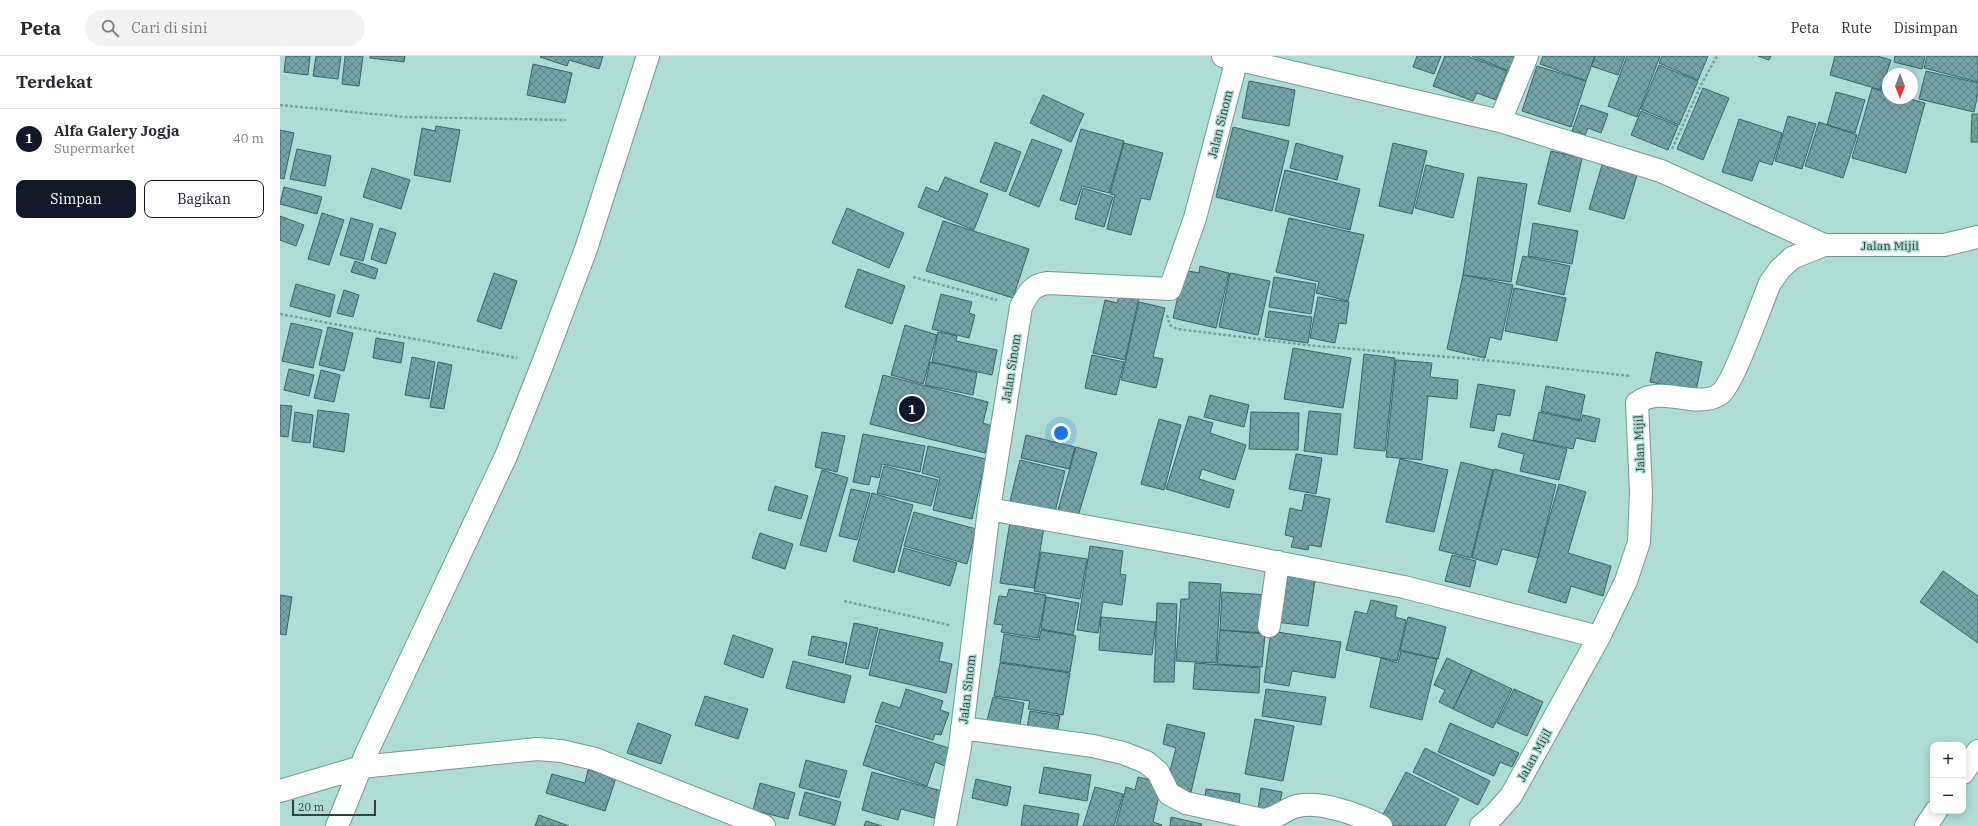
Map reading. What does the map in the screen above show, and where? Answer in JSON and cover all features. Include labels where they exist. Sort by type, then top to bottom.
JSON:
[{"type":"street","points":[[337,826],[361,767],[506,456],[586,249],[648,56]]},
{"type":"street","points":[[1500,121],[1527,56]]},
{"type":"street","points":[[1230,58],[1500,121],[1661,171],[1824,245]]},
{"type":"street","name":"Jalan Sinom","points":[[945,826],[962,728],[989,509],[1021,307],[1030,290],[1036,285],[1048,283],[1170,289],[1195,218],[1230,58]]},
{"type":"street","name":"Jalan Mijil","points":[[1481,826],[1494,815],[1511,796],[1599,637],[1626,581],[1639,542],[1641,492],[1637,403],[1646,397],[1659,395],[1700,401],[1720,394],[1733,376],[1770,283],[1780,269],[1792,258],[1824,245],[1944,245],[1978,237]]},
{"type":"street","points":[[989,509],[1278,562],[1404,587],[1599,637]]},
{"type":"street","points":[[1269,626],[1278,562]]},
{"type":"street","points":[[962,728],[1093,746],[1123,753],[1146,762],[1158,772],[1169,794],[1186,803],[1263,820],[1271,820],[1295,807],[1310,804],[1351,814],[1381,826]]},
{"type":"street","points":[[280,791],[361,767],[537,749],[561,751],[595,759],[764,826]]},
{"type":"street","points":[[1966,769],[1978,751]]},
{"type":"street","points":[[1926,826],[1934,814]]},
{"type":"path","points":[[1661,171],[1701,85],[1717,56]]},
{"type":"path","points":[[280,105],[405,117],[566,120]]},
{"type":"path","points":[[913,277],[1021,307]]},
{"type":"path","points":[[1170,289],[1167,316],[1170,325],[1177,329],[1306,345],[1495,361],[1623,375],[1636,378],[1646,397]]},
{"type":"path","points":[[280,314],[543,363]]},
{"type":"path","points":[[844,601],[974,631]]},
{"type":"building","points":[[286,56],[310,56],[308,75],[284,72]]},
{"type":"building","points":[[316,56],[341,56],[338,79],[313,76]]},
{"type":"building","points":[[345,56],[363,56],[359,86],[342,84]]},
{"type":"building","points":[[370,56],[405,56],[404,62],[370,58]]},
{"type":"building","points":[[603,56],[599,69],[569,60],[567,66],[540,57]]},
{"type":"building","points":[[1417,56],[1441,56],[1434,74],[1413,67]]},
{"type":"building","points":[[1445,56],[1467,56],[1507,71],[1496,100],[1477,93],[1473,101],[1433,86]]},
{"type":"building","points":[[1472,56],[1521,56],[1514,73]]},
{"type":"building","points":[[1543,56],[1595,56],[1586,81],[1540,64]]},
{"type":"building","points":[[1595,56],[1625,56],[1618,75],[1591,66]]},
{"type":"building","points":[[1627,56],[1660,56],[1637,117],[1608,106]]},
{"type":"building","points":[[1662,56],[1708,56],[1698,80],[1659,63]]},
{"type":"building","points":[[1758,56],[1771,56],[1769,60]]},
{"type":"building","points":[[1835,56],[1877,56],[1891,60],[1888,68],[1882,68],[1881,90],[1830,75]]},
{"type":"building","points":[[1895,56],[1925,56],[1922,69],[1894,62]]},
{"type":"building","points":[[1927,56],[1978,56],[1978,82],[1924,68]]},
{"type":"building","points":[[533,64],[572,73],[565,103],[527,95]]},
{"type":"building","points":[[1659,65],[1698,81],[1679,125],[1641,109]]},
{"type":"building","points":[[1537,66],[1586,81],[1571,127],[1522,111]]},
{"type":"building","points":[[1926,71],[1978,83],[1978,94],[1974,112],[1919,99]]},
{"type":"building","points":[[1249,81],[1295,90],[1289,126],[1242,118]]},
{"type":"building","points":[[1703,88],[1729,98],[1703,160],[1677,149]]},
{"type":"building","points":[[1872,88],[1882,91],[1882,104],[1918,104],[1918,101],[1925,103],[1906,173],[1852,158]]},
{"type":"building","points":[[1836,92],[1865,100],[1855,133],[1827,125]]},
{"type":"building","points":[[1043,95],[1084,114],[1071,142],[1030,123]]},
{"type":"building","points":[[1581,105],[1608,114],[1601,133],[1588,128],[1585,135],[1572,131]]},
{"type":"building","points":[[1641,111],[1678,126],[1668,150],[1631,135]]},
{"type":"building","points":[[1972,114],[1978,114],[1978,142],[1971,142]]},
{"type":"building","points":[[1788,116],[1816,124],[1802,169],[1775,161]]},
{"type":"building","points":[[1739,119],[1782,133],[1772,165],[1759,161],[1752,181],[1722,172]]},
{"type":"building","points":[[1819,122],[1857,135],[1843,178],[1805,166]]},
{"type":"building","points":[[436,126],[460,130],[450,182],[414,175],[422,128],[435,131]]},
{"type":"building","points":[[1233,127],[1289,141],[1272,211],[1216,197]]},
{"type":"building","points":[[1081,129],[1124,141],[1109,193],[1082,186],[1076,205],[1060,200]]},
{"type":"building","points":[[280,130],[294,133],[284,179],[280,178]]},
{"type":"building","points":[[1032,139],[1062,150],[1039,207],[1009,195]]},
{"type":"building","points":[[995,142],[1021,152],[1006,192],[980,182]]},
{"type":"building","points":[[1124,143],[1163,153],[1150,200],[1141,198],[1131,235],[1107,229],[1115,195],[1110,194]]},
{"type":"building","points":[[1296,143],[1343,156],[1337,180],[1290,168]]},
{"type":"building","points":[[1393,143],[1427,151],[1412,214],[1379,206]]},
{"type":"building","points":[[297,149],[331,156],[325,186],[290,179]]},
{"type":"building","points":[[1551,151],[1582,158],[1570,212],[1538,204]]},
{"type":"building","points":[[1426,165],[1464,174],[1453,218],[1415,208]]},
{"type":"building","points":[[1602,165],[1637,175],[1624,219],[1589,209]]},
{"type":"building","points":[[372,168],[410,180],[401,209],[363,197]]},
{"type":"building","points":[[1285,170],[1360,189],[1350,230],[1275,211]]},
{"type":"building","points":[[945,177],[988,194],[974,230],[918,207],[926,187],[938,192]]},
{"type":"building","points":[[1478,177],[1527,184],[1511,282],[1463,275]]},
{"type":"building","points":[[284,187],[322,197],[317,214],[280,204]]},
{"type":"building","points":[[1083,188],[1113,197],[1104,227],[1075,219]]},
{"type":"building","points":[[847,208],[904,233],[889,268],[832,243]]},
{"type":"building","points":[[322,213],[344,220],[329,265],[308,259]]},
{"type":"building","points":[[280,216],[304,225],[296,246],[280,240]]},
{"type":"building","points":[[351,218],[373,224],[363,261],[340,255]]},
{"type":"building","points":[[1289,218],[1364,235],[1348,301],[1316,293],[1319,282],[1276,272]]},
{"type":"building","points":[[943,221],[1029,249],[1013,298],[926,271]]},
{"type":"building","points":[[1533,223],[1578,231],[1572,264],[1528,256]]},
{"type":"building","points":[[380,228],[396,233],[386,264],[371,259]]},
{"type":"building","points":[[1523,256],[1570,266],[1564,295],[1516,284]]},
{"type":"building","points":[[355,261],[378,269],[375,279],[351,272]]},
{"type":"building","points":[[1200,266],[1229,273],[1216,328],[1173,318],[1184,270],[1199,273]]},
{"type":"building","points":[[858,269],[905,286],[892,324],[845,307]]},
{"type":"building","points":[[494,273],[517,281],[501,329],[477,321]]},
{"type":"building","points":[[1230,273],[1270,281],[1258,335],[1219,327]]},
{"type":"building","points":[[1463,275],[1513,285],[1501,340],[1490,337],[1485,358],[1447,349]]},
{"type":"building","points":[[1274,277],[1316,284],[1311,314],[1269,307]]},
{"type":"building","points":[[296,284],[335,295],[330,317],[290,306]]},
{"type":"building","points":[[1514,288],[1566,298],[1557,341],[1505,331]]},
{"type":"building","points":[[344,290],[359,295],[353,317],[337,313]]},
{"type":"building","points":[[1120,293],[1139,297],[1125,360],[1093,353],[1105,300],[1117,303]]},
{"type":"building","points":[[941,294],[972,302],[969,313],[975,315],[969,338],[932,329]]},
{"type":"building","points":[[1318,297],[1349,302],[1346,324],[1339,323],[1335,343],[1310,338]]},
{"type":"building","points":[[1139,302],[1165,308],[1153,357],[1163,359],[1156,388],[1121,380]]},
{"type":"building","points":[[1269,311],[1312,317],[1308,343],[1265,337]]},
{"type":"building","points":[[291,323],[322,330],[313,368],[282,361]]},
{"type":"building","points":[[905,325],[937,335],[923,384],[891,375]]},
{"type":"building","points":[[328,327],[353,333],[344,371],[319,365]]},
{"type":"building","points":[[938,332],[957,336],[956,341],[997,350],[992,375],[932,362]]},
{"type":"building","points":[[376,338],[404,343],[401,363],[373,358]]},
{"type":"building","points":[[1293,348],[1351,358],[1343,408],[1284,399]]},
{"type":"building","points":[[1656,352],[1702,362],[1696,391],[1650,382]]},
{"type":"building","points":[[1364,354],[1395,358],[1385,451],[1354,448]]},
{"type":"building","points":[[1092,355],[1124,362],[1116,395],[1085,388]]},
{"type":"building","points":[[412,357],[435,362],[429,399],[405,395]]},
{"type":"building","points":[[1396,360],[1432,363],[1430,377],[1458,380],[1457,399],[1428,396],[1422,460],[1386,457]]},
{"type":"building","points":[[438,362],[452,365],[444,409],[430,407]]},
{"type":"building","points":[[930,362],[977,373],[973,395],[925,385]]},
{"type":"building","points":[[289,369],[314,375],[309,396],[284,390]]},
{"type":"building","points":[[321,370],[340,375],[334,402],[314,398]]},
{"type":"building","points":[[883,375],[988,402],[983,423],[992,426],[985,453],[870,424]]},
{"type":"building","points":[[1478,384],[1515,390],[1510,416],[1497,414],[1494,431],[1470,427]]},
{"type":"building","points":[[1546,386],[1585,395],[1580,420],[1541,411]]},
{"type":"building","points":[[1210,395],[1249,405],[1244,427],[1204,417]]},
{"type":"building","points":[[280,405],[292,406],[288,437],[280,436]]},
{"type":"building","points":[[318,410],[349,414],[344,452],[313,447]]},
{"type":"building","points":[[1309,411],[1341,414],[1337,455],[1304,451]]},
{"type":"building","points":[[295,412],[313,415],[310,443],[292,441]]},
{"type":"building","points":[[1251,412],[1299,413],[1298,450],[1249,449]]},
{"type":"building","points":[[1539,412],[1581,421],[1583,415],[1600,419],[1595,442],[1576,438],[1573,449],[1533,440]]},
{"type":"building","points":[[1189,416],[1213,423],[1210,433],[1246,445],[1235,480],[1202,469],[1199,479],[1234,490],[1229,508],[1166,489]]},
{"type":"building","points":[[1159,419],[1181,425],[1164,490],[1141,484]]},
{"type":"building","points":[[822,432],[845,436],[837,472],[815,467]]},
{"type":"building","points":[[1502,433],[1567,449],[1559,480],[1520,471],[1524,454],[1498,447]]},
{"type":"building","points":[[863,434],[925,446],[920,472],[882,464],[879,478],[871,476],[869,485],[853,482]]},
{"type":"building","points":[[1026,435],[1075,447],[1069,469],[1021,458]]},
{"type":"building","points":[[928,446],[986,459],[972,519],[933,510],[940,478],[922,473]]},
{"type":"building","points":[[1076,447],[1097,453],[1076,523],[1056,517]]},
{"type":"building","points":[[1296,454],[1322,458],[1316,494],[1289,489]]},
{"type":"building","points":[[1400,459],[1448,470],[1434,532],[1386,522]]},
{"type":"building","points":[[1020,460],[1065,471],[1055,512],[1010,501]]},
{"type":"building","points":[[1461,462],[1493,470],[1471,558],[1439,550]]},
{"type":"building","points":[[884,466],[938,480],[931,506],[877,493]]},
{"type":"building","points":[[1494,469],[1556,485],[1538,558],[1502,549],[1497,565],[1472,558]]},
{"type":"building","points":[[822,470],[848,478],[826,552],[800,545]]},
{"type":"building","points":[[1559,484],[1586,492],[1568,553],[1611,566],[1603,596],[1571,586],[1566,603],[1528,592]]},
{"type":"building","points":[[775,486],[808,496],[801,519],[768,510]]},
{"type":"building","points":[[851,489],[870,493],[857,540],[839,536]]},
{"type":"building","points":[[872,493],[913,505],[894,573],[853,561]]},
{"type":"building","points":[[1305,494],[1330,499],[1321,547],[1309,545],[1308,550],[1291,547],[1294,537],[1285,535],[1290,508],[1302,511]]},
{"type":"building","points":[[914,512],[976,529],[967,564],[904,546]]},
{"type":"building","points":[[1010,522],[1044,527],[1034,588],[1000,583]]},
{"type":"building","points":[[760,533],[793,544],[785,569],[752,558]]},
{"type":"building","points":[[1090,546],[1123,551],[1120,574],[1126,575],[1122,605],[1103,602],[1098,633],[1077,630]]},
{"type":"building","points":[[904,548],[957,563],[950,586],[898,571]]},
{"type":"building","points":[[1041,552],[1087,559],[1080,599],[1034,591]]},
{"type":"building","points":[[1452,555],[1476,561],[1470,587],[1445,581]]},
{"type":"building","points":[[1283,569],[1316,574],[1308,626],[1276,622]]},
{"type":"building","points":[[1943,571],[1978,596],[1978,643],[1920,602]]},
{"type":"building","points":[[1189,582],[1221,584],[1216,663],[1176,661],[1181,599],[1189,599]]},
{"type":"building","points":[[1009,589],[1046,595],[1038,638],[1001,632],[1003,625],[994,624],[999,596],[1007,597]]},
{"type":"building","points":[[1222,592],[1268,595],[1265,633],[1220,630]]},
{"type":"building","points":[[280,595],[292,597],[286,635],[280,634]]},
{"type":"building","points":[[1046,597],[1079,603],[1073,635],[1041,629]]},
{"type":"building","points":[[1371,600],[1397,606],[1395,617],[1406,620],[1397,661],[1346,650],[1355,611],[1367,614]]},
{"type":"building","points":[[1157,603],[1177,604],[1174,682],[1154,682]]},
{"type":"building","points":[[1101,617],[1156,622],[1152,655],[1099,650]]},
{"type":"building","points":[[1408,617],[1446,627],[1438,659],[1400,650]]},
{"type":"building","points":[[854,623],[878,628],[868,669],[845,664]]},
{"type":"building","points":[[880,629],[943,643],[939,661],[952,664],[946,693],[869,675]]},
{"type":"building","points":[[1041,630],[1076,636],[1070,672],[1000,662],[1004,634],[1039,640]]},
{"type":"building","points":[[1220,630],[1265,634],[1262,667],[1217,664]]},
{"type":"building","points":[[1271,631],[1341,642],[1335,678],[1292,671],[1289,686],[1264,682]]},
{"type":"building","points":[[733,635],[773,649],[763,678],[724,664]]},
{"type":"building","points":[[812,636],[847,643],[843,663],[808,655]]},
{"type":"building","points":[[1401,651],[1437,659],[1422,720],[1370,707],[1381,658],[1398,663]]},
{"type":"building","points":[[1447,658],[1472,670],[1453,709],[1439,702],[1445,690],[1434,685]]},
{"type":"building","points":[[793,661],[851,676],[844,703],[786,688]]},
{"type":"building","points":[[1000,663],[1070,673],[1063,715],[1028,709],[1030,701],[994,696]]},
{"type":"building","points":[[1195,663],[1260,668],[1259,693],[1193,689]]},
{"type":"building","points":[[1472,670],[1512,689],[1493,728],[1453,709]]},
{"type":"building","points":[[906,689],[943,701],[940,710],[949,713],[941,735],[935,734],[933,740],[875,722],[882,702],[900,708]]},
{"type":"building","points":[[1266,689],[1326,697],[1321,725],[1262,716]]},
{"type":"building","points":[[1514,689],[1543,702],[1527,736],[1497,723]]},
{"type":"building","points":[[705,696],[748,709],[738,739],[695,725]]},
{"type":"building","points":[[993,697],[1024,703],[1019,730],[986,725]]},
{"type":"building","points":[[1030,711],[1060,716],[1056,739],[1026,733]]},
{"type":"building","points":[[1255,719],[1294,726],[1283,781],[1245,774]]},
{"type":"building","points":[[638,723],[671,735],[661,764],[627,753]]},
{"type":"building","points":[[1450,723],[1519,753],[1512,767],[1500,762],[1494,776],[1438,752]]},
{"type":"building","points":[[1167,724],[1205,733],[1191,792],[1166,786],[1176,748],[1163,744]]},
{"type":"building","points":[[876,725],[952,749],[947,767],[935,762],[927,786],[863,765]]},
{"type":"building","points":[[1425,748],[1490,781],[1478,805],[1413,772]]},
{"type":"building","points":[[806,760],[847,771],[839,798],[799,787]]},
{"type":"building","points":[[1044,767],[1091,775],[1087,801],[1039,793]]},
{"type":"building","points":[[588,770],[616,778],[605,811],[546,793],[552,774],[585,783]]},
{"type":"building","points":[[872,772],[942,791],[934,818],[901,809],[898,820],[862,810]]},
{"type":"building","points":[[1406,772],[1459,799],[1445,826],[1387,826],[1379,822]]},
{"type":"building","points":[[1138,777],[1162,783],[1153,822],[1162,825],[1161,826],[1116,826],[1126,787],[1135,790]]},
{"type":"building","points":[[976,779],[1011,787],[1007,806],[972,798]]},
{"type":"building","points":[[760,783],[795,793],[788,819],[753,810]]},
{"type":"building","points":[[1095,787],[1123,794],[1114,826],[1083,826]]},
{"type":"building","points":[[1261,788],[1282,792],[1278,813],[1258,809]]},
{"type":"building","points":[[1206,789],[1240,794],[1239,809],[1204,804]]},
{"type":"building","points":[[805,792],[841,802],[835,825],[799,815]]},
{"type":"building","points":[[1024,805],[1079,814],[1077,826],[1021,826]]},
{"type":"building","points":[[539,815],[569,826],[535,826]]},
{"type":"building","points":[[1171,817],[1202,824],[1201,826],[1170,826]]},
{"type":"building","points":[[866,821],[882,826],[864,826]]},
{"type":"place","name":"Alfa Galery Jogja","points":[[912,409]]}]
